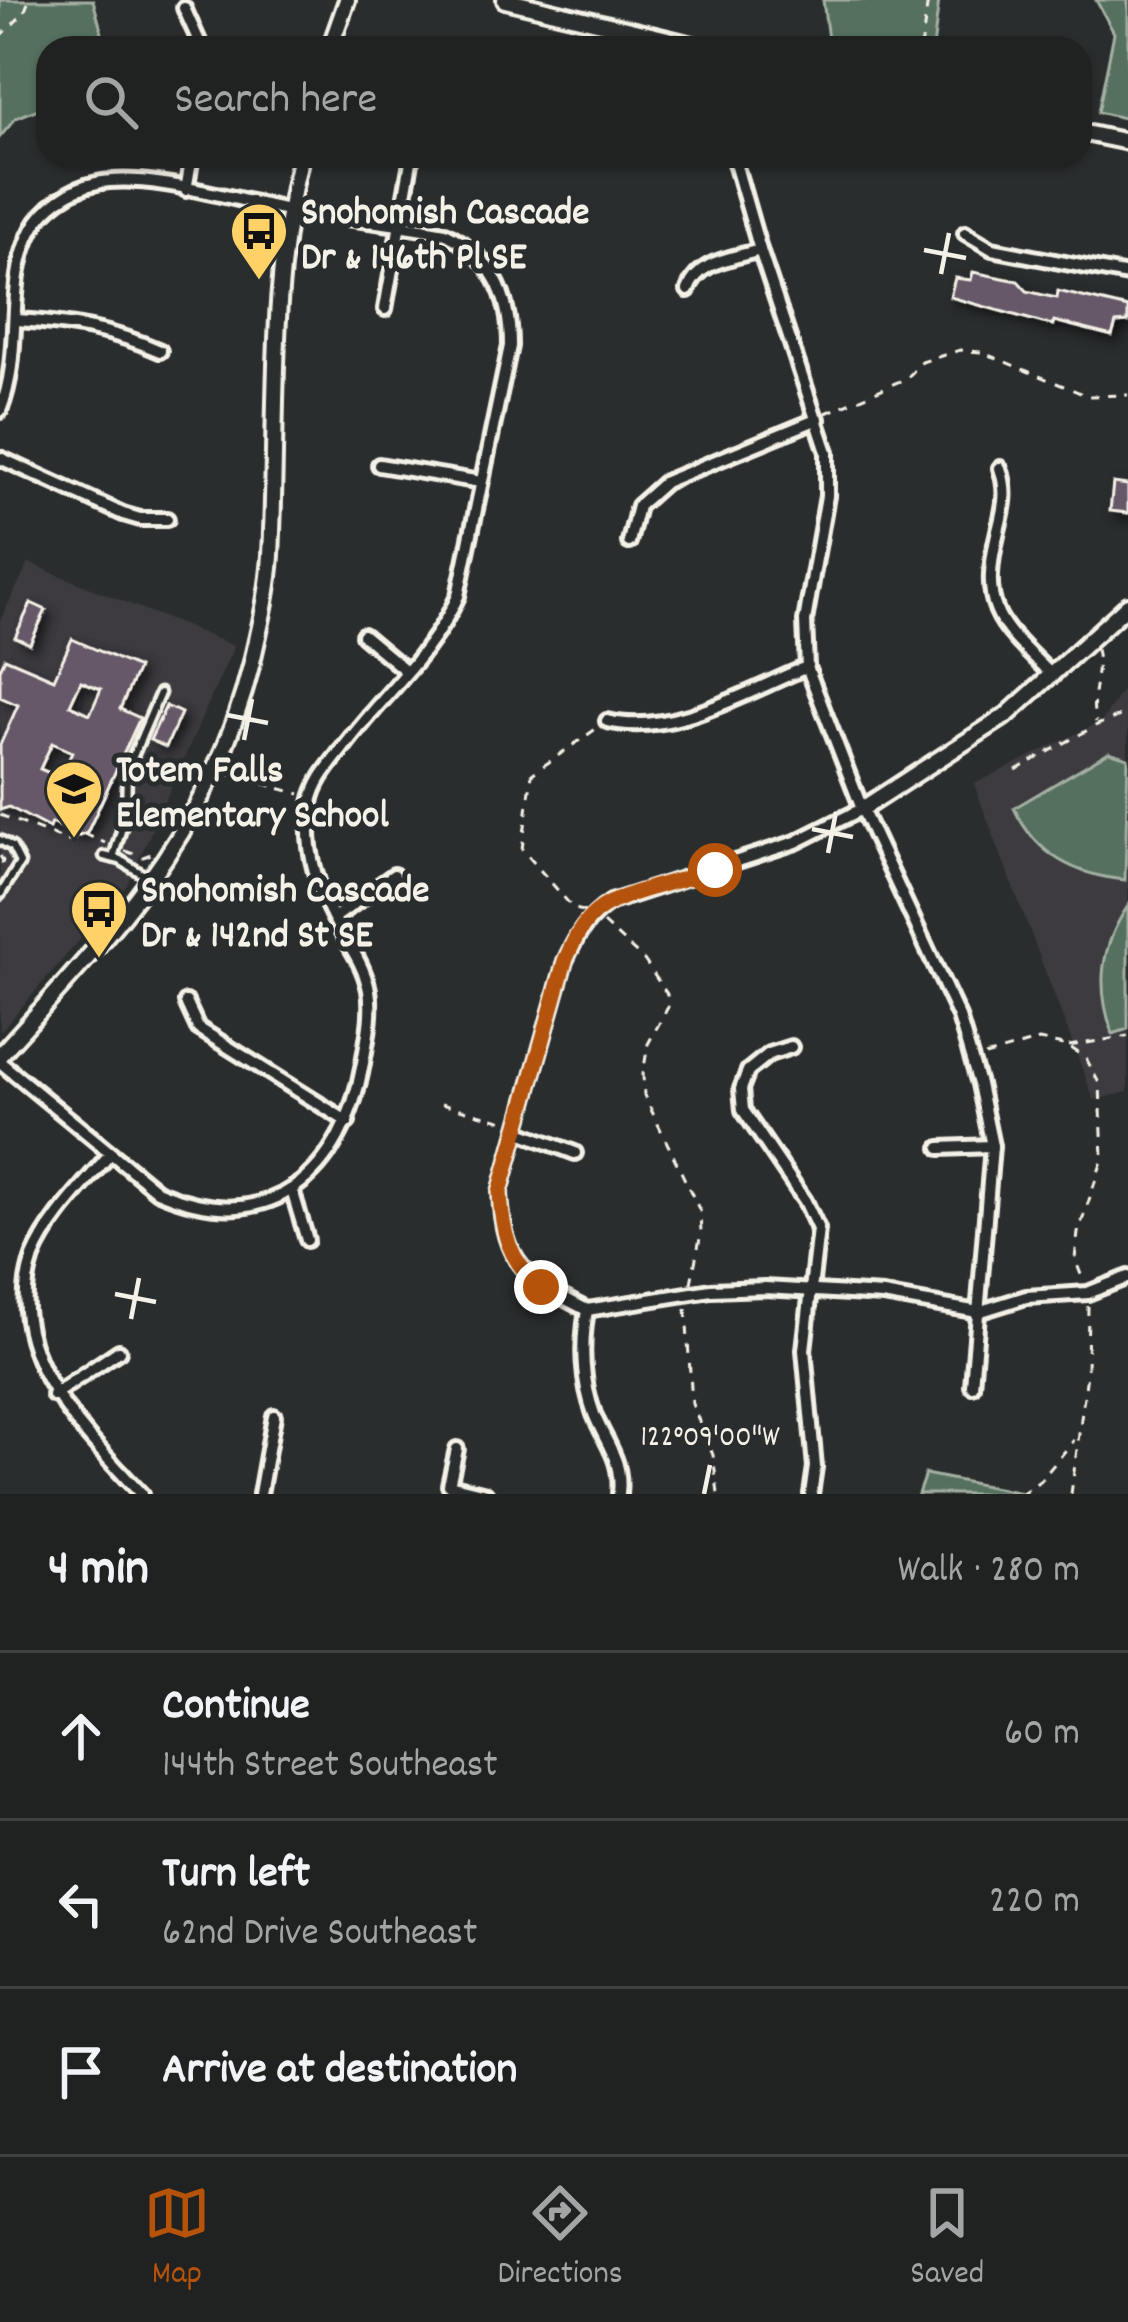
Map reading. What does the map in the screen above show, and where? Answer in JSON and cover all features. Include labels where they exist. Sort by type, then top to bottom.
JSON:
[{"type":"street","points":[[334,36],[346,0]]},
{"type":"street","points":[[505,0],[655,36]]},
{"type":"street","points":[[184,8],[197,36]]},
{"type":"street","points":[[1092,134],[1128,142]]},
{"type":"street","points":[[186,190],[190,168]]},
{"type":"street","points":[[0,411],[12,374],[17,283],[24,248],[46,209],[96,183],[120,181],[186,190],[287,209],[445,233],[490,268],[510,314],[510,346],[458,596],[446,624],[318,781],[313,797],[313,870],[334,918],[360,959],[371,1013],[358,1092],[332,1154],[292,1190],[253,1204],[214,1210],[158,1190],[0,1058],[152,880],[216,771],[243,697],[271,560],[277,296],[287,209],[298,168]]},
{"type":"street","points":[[385,309],[410,168]]},
{"type":"street","points":[[736,168],[827,452],[827,496],[805,621],[806,668],[862,809],[950,997],[972,1060],[992,1146],[972,1386]]},
{"type":"street","points":[[965,233],[992,249],[1128,275]]},
{"type":"street","points":[[688,290],[693,276],[705,266],[760,250]]},
{"type":"street","points":[[17,320],[73,323],[160,351]]},
{"type":"street","points":[[629,542],[638,506],[665,482],[818,419]]},
{"type":"street","points":[[0,458],[123,514],[167,519]]},
{"type":"street","points":[[379,465],[481,482]]},
{"type":"street","points":[[1000,468],[1008,493],[988,571],[988,592],[1015,639],[1053,676]]},
{"type":"street","points":[[1128,605],[1007,715],[862,809],[796,842],[611,902],[593,914],[578,932],[565,961],[500,1192],[501,1224],[520,1271],[587,1310],[765,1288],[883,1295],[977,1312],[1026,1297],[1088,1294],[1128,1277]]},
{"type":"street","points":[[363,635],[405,670]]},
{"type":"street","points":[[607,721],[669,724],[806,668]]},
{"type":"street","points":[[334,918],[394,875]]},
{"type":"street","points":[[186,1003],[199,1028],[348,1122]]},
{"type":"street","points":[[791,1047],[769,1054],[748,1071],[741,1089],[743,1111],[805,1201],[818,1229],[804,1350],[814,1467],[811,1494]]},
{"type":"street","points":[[517,1131],[575,1153]]},
{"type":"street","points":[[940,1148],[992,1146]]},
{"type":"street","points":[[110,1154],[66,1206],[34,1255],[23,1304],[32,1358],[53,1395],[141,1494]]},
{"type":"street","points":[[292,1190],[308,1240]]},
{"type":"street","points":[[587,1310],[583,1362],[594,1414],[613,1446],[621,1473],[619,1494]]},
{"type":"street","points":[[53,1395],[119,1351]]},
{"type":"street","points":[[260,1494],[274,1416]]},
{"type":"street","points":[[457,1449],[449,1485],[486,1494]]},
{"type":"lane","points":[[152,880],[108,857],[126,814],[130,760],[160,693]]},
{"type":"lane","points":[[0,840],[13,847],[20,863],[0,895]]},
{"type":"path","points":[[0,37],[24,13],[28,0]]},
{"type":"path","points":[[923,36],[928,0]]},
{"type":"path","points":[[818,419],[838,404],[907,378],[922,362],[960,350],[981,352],[1088,396],[1128,395]]},
{"type":"path","points":[[1092,636],[1099,658],[1093,710],[1097,725]]},
{"type":"path","points":[[1016,770],[1128,713]]},
{"type":"path","points":[[607,721],[532,774],[522,850],[573,908],[593,914],[644,959],[667,994],[668,1007],[649,1044],[644,1095],[700,1211],[694,1268],[684,1295],[692,1404],[713,1455],[718,1494]]},
{"type":"path","points":[[216,771],[313,797]]},
{"type":"path","points":[[0,815],[68,841],[87,835],[143,857],[152,851],[164,862]]},
{"type":"path","points":[[0,856],[0,868]]},
{"type":"path","points":[[972,1060],[1039,1040],[1068,1046],[1128,1036]]},
{"type":"path","points":[[1068,1046],[1086,1058],[1100,1085],[1102,1158],[1078,1233],[1075,1259],[1088,1294],[1087,1375],[1071,1494]]},
{"type":"path","points":[[441,1104],[508,1122],[517,1131]]},
{"type":"path","points":[[1021,1494],[1041,1480],[1076,1438]]},
{"type":"shaded area","name":"Totem Falls Elementary School","points":[[29,563],[234,646],[128,884],[0,1032],[0,620]]},
{"type":"shaded area","points":[[1128,681],[1128,1092],[1094,1100],[974,784],[1102,721]]},
{"type":"green space","points":[[0,0],[93,0],[103,36],[36,36],[36,110],[16,118],[0,137]]},
{"type":"green space","points":[[823,0],[939,0],[934,36],[828,36]]},
{"type":"green space","points":[[1096,0],[1128,0],[1128,119],[1098,112],[1114,33]]},
{"type":"green space","points":[[1109,752],[1128,758],[1125,880],[1059,860],[1034,838],[1014,808]]},
{"type":"green space","points":[[1128,906],[1128,1029],[1113,1034],[1104,1000],[1104,968],[1111,937]]},
{"type":"green space","points":[[925,1474],[1027,1494],[918,1494]]},
{"type":"building","points":[[973,272],[1018,281],[1027,291],[1047,296],[1057,298],[1058,291],[1128,308],[1128,322],[1116,323],[1112,336],[950,297],[955,278],[971,280]]},
{"type":"building","points":[[1113,483],[1128,485],[1128,513],[1110,511]]},
{"type":"building","points":[[31,603],[46,610],[30,644],[15,637]]},
{"type":"building","points":[[72,639],[138,668],[120,709],[140,718],[87,833],[79,836],[51,823],[49,828],[9,807],[0,810],[0,745],[18,705],[0,697],[0,669],[5,658],[54,679]],"holes":[[[81,681],[101,689],[90,714],[70,705]],[[52,743],[72,752],[61,778],[40,769]]]},
{"type":"building","points":[[166,706],[181,713],[166,747],[150,740]]},
{"type":"place","name":"Snohomish Cascade Dr & 146th Pl SE","points":[[259,282]]},
{"type":"place","name":"Totem Falls Elementary School","points":[[74,840]]},
{"type":"place","name":"Snohomish Cascade Dr & 142nd St SE","points":[[99,960]]},
{"type":"route","points":[[541,1287],[520,1271],[509,1247],[501,1224],[500,1192],[565,961],[578,932],[611,902],[715,870]]}]
